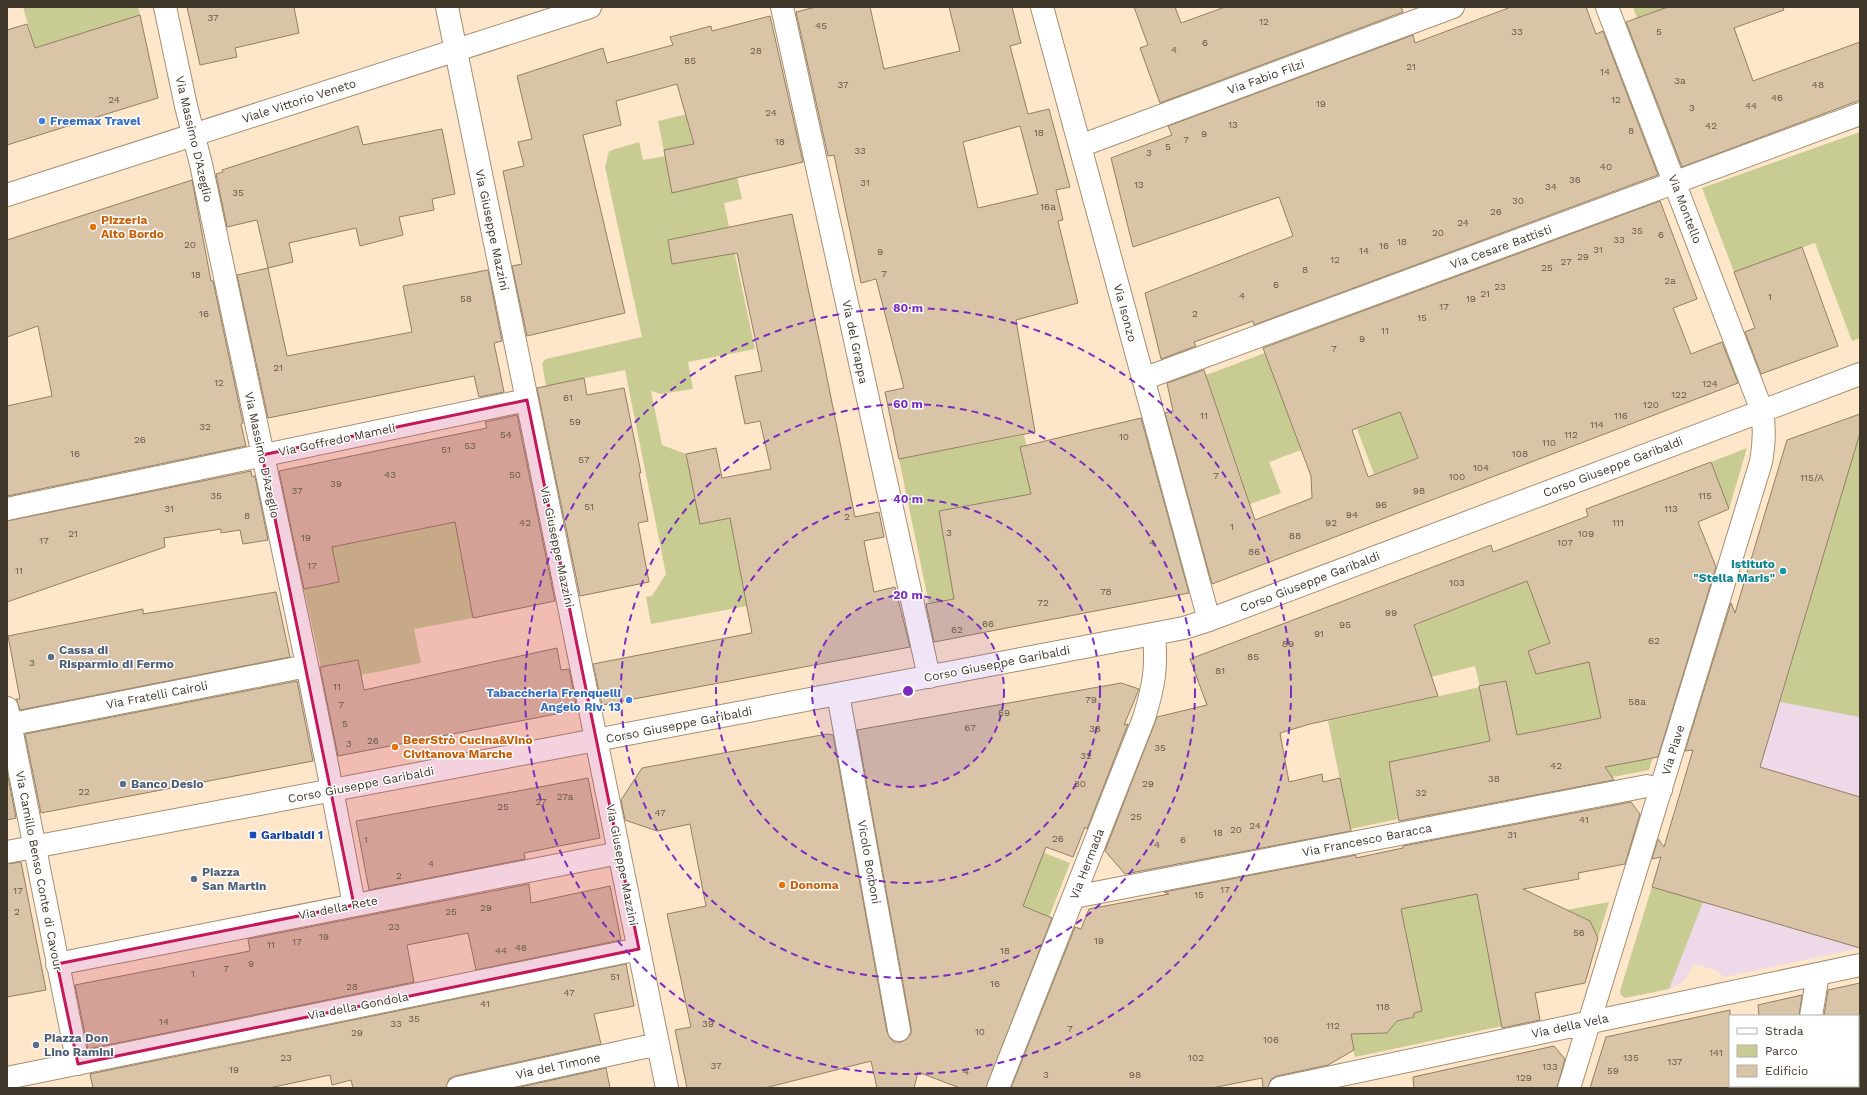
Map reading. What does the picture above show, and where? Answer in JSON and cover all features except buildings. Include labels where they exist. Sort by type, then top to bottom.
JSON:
[{"type":"street","name":"Via Massimo D'Azeglio","points":[[165,7],[194,135],[307,666],[333,790],[354,905]]},
{"type":"street","name":"Via Giuseppe Mazzini","points":[[447,7],[667,1088]]},
{"type":"street","name":"Viale Vittorio Veneto","points":[[7,195],[590,7]]},
{"type":"street","name":"Via del Grappa","points":[[782,7],[928,677]]},
{"type":"street","name":"Via Isonzo","points":[[1042,7],[1209,620]]},
{"type":"street","name":"Via Fabio Filzi","points":[[1080,146],[1453,7]]},
{"type":"street","name":"Via Montello","points":[[1608,7],[1762,411]]},
{"type":"street","name":"Via Cesare Battisti","points":[[1143,379],[1860,114]]},
{"type":"street","name":"Corso Giuseppe Garibaldi","points":[[7,852],[1154,634],[1209,620],[1860,374]]},
{"type":"street","name":"Via Goffredo Mameli","points":[[7,510],[527,400]]},
{"type":"street","name":"Via Piave","points":[[1569,1088],[1761,462],[1764,424],[1762,411]]},
{"type":"street","name":"Via Hermada","points":[[998,1088],[1144,718],[1151,694],[1156,661],[1154,634]]},
{"type":"street","name":"Via Fratelli Cairoli","points":[[8,719],[307,666]]},
{"type":"street","name":"Vicolo Borboni","points":[[838,694],[900,1030]]},
{"type":"street","name":"Via Camillo Benso Conte di Cavour","points":[[8,719],[78,1064]]},
{"type":"street","name":"Via Francesco Baracca","points":[[1074,897],[1647,786],[1660,790]]},
{"type":"street","name":"Via della Rete","points":[[57,964],[619,853]]},
{"type":"street","name":"Via della Gondola","points":[[78,1064],[639,949]]},
{"type":"street","name":"Via della Vela","points":[[1280,1088],[1860,965]]},
{"type":"street","points":[[1810,1015],[1818,974]]},
{"type":"street","name":"Via del Timone","points":[[458,1088],[658,1044]]},
{"type":"street","points":[[7,1078],[78,1064]]},
{"type":"highlighted area","points":[[527,400],[639,949],[78,1064],[57,964],[354,905],[262,455]]},
{"type":"shaded area","points":[[1860,414],[1860,948],[1724,977],[1716,970],[1694,964],[1684,981],[1676,986],[1669,989],[1623,997],[1620,993],[1787,440]]},
{"type":"green space","points":[[23,7],[138,7],[140,15],[64,39],[42,72]]},
{"type":"green space","points":[[1633,7],[1668,7],[1637,18]]},
{"type":"green space","points":[[721,106],[742,199],[724,203],[755,349],[688,362],[693,389],[661,394],[651,391],[662,445],[686,454],[700,524],[730,518],[747,606],[651,624],[646,597],[652,596],[666,574],[625,370],[546,386],[542,363],[546,359],[642,337],[605,167],[609,151],[639,142],[643,160],[665,156],[658,121]]},
{"type":"green space","points":[[1860,132],[1860,338],[1852,341],[1815,243],[1734,272],[1702,188]]},
{"type":"green space","points":[[1265,353],[1301,450],[1269,462],[1281,493],[1250,504],[1206,375]]},
{"type":"green space","points":[[1400,412],[1418,458],[1374,474],[1357,429]]},
{"type":"green space","points":[[1860,433],[1860,717],[1780,702]]},
{"type":"green space","points":[[1024,435],[1033,477],[1027,479],[1035,509],[1021,496],[939,511],[944,537],[995,591],[929,604],[899,459]]},
{"type":"green space","points":[[1747,448],[1729,509],[1711,462]]},
{"type":"green space","points":[[455,522],[473,618],[414,629],[421,663],[361,675],[321,667],[304,589],[339,582],[332,547]]},
{"type":"green space","points":[[1527,581],[1557,640],[1528,651],[1638,651],[1653,757],[1649,770],[1603,779],[1516,735],[1505,681],[1495,683],[1499,704],[1483,708],[1490,741],[1389,762],[1398,819],[1350,829],[1328,721],[1480,687],[1475,666],[1431,677],[1413,626]]},
{"type":"green space","points":[[986,830],[1070,863],[1049,917],[1023,906],[1035,876]]},
{"type":"green space","points":[[1652,887],[1703,902],[1669,989],[1625,998],[1621,995],[1620,991]]},
{"type":"green space","points":[[1492,890],[1483,928],[1502,1026],[1355,1057],[1341,986],[1385,1033],[1390,1029],[1391,1023],[1414,1017],[1394,939],[1407,936],[1401,909]]},
{"type":"green space","points":[[1609,902],[1598,938],[1590,921],[1567,910]]},
{"type":"place","name":"Freemax Travel","points":[[42,121]]},
{"type":"place","name":"Pizzeria Alto Bordo","points":[[93,227]]},
{"type":"place","name":"Istituto \"Stella Maris\"","points":[[1783,571]]},
{"type":"place","name":"Cassa di Risparmio di Fermo","points":[[51,657]]},
{"type":"place","name":"Tabaccheria Frenquelli Angelo Riv. 13","points":[[629,700]]},
{"type":"place","name":"BeerStrò Cucina&Vino Civitanova Marche","points":[[395,747]]},
{"type":"place","name":"Banco Desio","points":[[123,784]]},
{"type":"place","name":"Garibaldi 1","points":[[253,835]]},
{"type":"place","name":"Piazza San Martin","points":[[194,879]]},
{"type":"place","name":"Donoma","points":[[782,885]]},
{"type":"place","name":"Piazza Don Lino Ramini","points":[[36,1045]]}]
